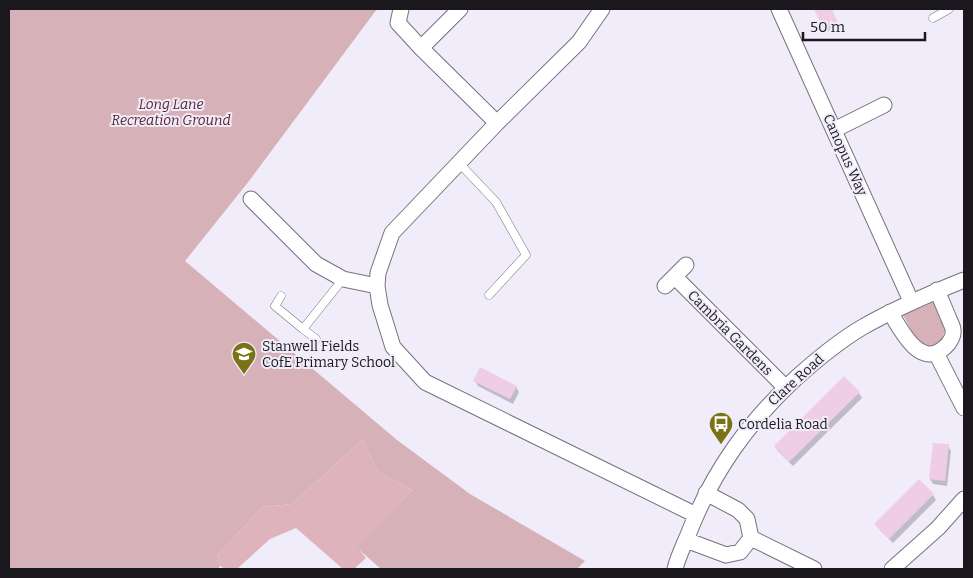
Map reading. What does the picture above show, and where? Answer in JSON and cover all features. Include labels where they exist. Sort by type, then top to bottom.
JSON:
[{"type":"street","points":[[401,9],[398,23],[497,123]]},
{"type":"street","points":[[421,48],[460,9]]},
{"type":"street","points":[[602,9],[579,42],[497,123],[392,233],[378,273],[377,286],[380,305],[393,347],[425,382],[696,514]]},
{"type":"street","name":"Canopus Way","points":[[779,9],[912,301]]},
{"type":"street","points":[[834,130],[884,105]]},
{"type":"street","points":[[251,199],[316,264],[343,279],[377,286]]},
{"type":"street","name":"Cambria Gardens","points":[[686,265],[670,282],[786,388]]},
{"type":"street","name":"Clare Road","points":[[675,569],[706,493],[724,462],[765,408],[811,365],[861,329],[912,301],[964,280]]},
{"type":"street","points":[[890,312],[914,346],[921,352],[936,352],[944,348],[948,343],[952,337],[953,330],[937,290]]},
{"type":"street","points":[[936,352],[964,408]]},
{"type":"street","points":[[706,493],[738,510],[747,519],[751,538]]},
{"type":"street","points":[[892,569],[938,528],[964,499]]},
{"type":"street","points":[[686,540],[726,555],[740,552],[751,538]]},
{"type":"street","points":[[751,538],[814,569]]},
{"type":"lane","points":[[933,18],[949,9]]},
{"type":"lane","points":[[459,163],[496,202],[526,255],[489,295]]},
{"type":"lane","points":[[303,329],[343,279]]},
{"type":"lane","points":[[281,296],[275,306],[316,338]]},
{"type":"green space","name":"Long Lane Recreation Ground","points":[[9,9],[377,9],[249,181],[185,261],[397,440],[470,494],[585,561],[577,569],[381,569],[356,547],[412,490],[377,471],[363,439],[292,504],[263,507],[217,555],[220,566],[218,569],[9,569]]},
{"type":"green space","points":[[934,302],[945,330],[941,341],[932,347],[924,345],[916,339],[903,315]]},
{"type":"shaded area","points":[[363,439],[377,471],[412,490],[357,547],[366,558],[354,569],[343,569],[296,528],[270,539],[237,569],[225,569],[220,566],[217,555],[263,507],[292,504]]},
{"type":"building","points":[[814,9],[832,9],[837,21],[822,27]]},
{"type":"building","points":[[480,367],[517,386],[510,399],[473,381]]},
{"type":"building","points":[[844,376],[860,392],[789,462],[774,446]]},
{"type":"building","points":[[933,443],[949,444],[945,481],[929,479]]},
{"type":"building","points":[[919,479],[934,494],[889,539],[874,524]]},
{"type":"place","name":"Stanwell Fields CofE Primary School","points":[[244,375]]},
{"type":"place","name":"Cordelia Road","points":[[721,445]]}]
